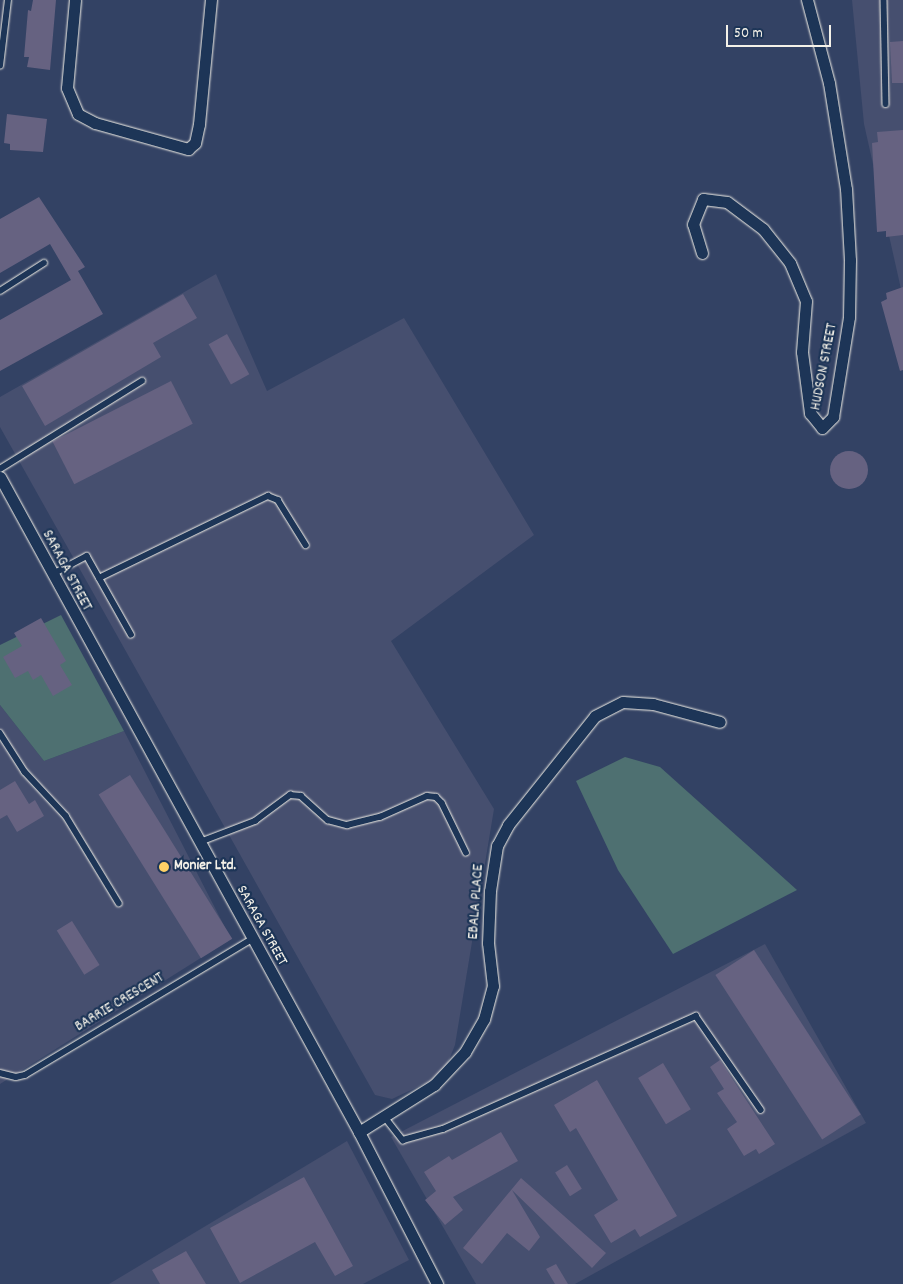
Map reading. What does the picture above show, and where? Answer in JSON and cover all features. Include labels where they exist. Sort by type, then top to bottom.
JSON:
[{"type":"street","points":[[75,0],[67,88],[78,114],[95,123],[188,149],[195,143],[199,124],[212,0]]},
{"type":"street","name":"HUDSON STREET","points":[[702,253],[693,224],[703,199],[727,202],[763,229],[790,263],[806,301],[802,352],[810,412],[822,428],[833,417],[850,317],[850,260],[846,189],[829,83],[807,0]]},
{"type":"street","name":"SARAGA STREET","points":[[0,477],[51,575],[358,1132],[437,1284]]},
{"type":"street","name":"EBALA PLACE","points":[[358,1132],[434,1085],[465,1052],[484,1019],[493,986],[488,944],[490,891],[497,846],[508,825],[595,716],[623,702],[653,704],[720,722]]},
{"type":"lane","points":[[0,66],[8,0]]},
{"type":"lane","points":[[884,0],[886,104]]},
{"type":"lane","points":[[0,291],[44,263]]},
{"type":"lane","points":[[0,469],[142,381]]},
{"type":"lane","points":[[100,578],[268,496],[278,500],[306,546]]},
{"type":"lane","points":[[51,575],[87,556],[131,634]]},
{"type":"lane","points":[[0,733],[25,772],[66,816],[119,903]]},
{"type":"lane","points":[[198,843],[255,821],[290,795],[301,796],[328,820],[347,825],[380,817],[427,796],[436,797],[442,803],[466,852]]},
{"type":"lane","name":"BARRIE CRESCENT","points":[[0,1072],[16,1078],[26,1075],[251,940]]},
{"type":"lane","points":[[384,1116],[403,1140],[444,1129],[696,1016],[761,1110]]},
{"type":"shaded area","points":[[852,0],[903,0],[903,298],[864,124]]},
{"type":"shaded area","points":[[216,274],[267,391],[404,318],[534,535],[391,641],[494,809],[455,1045],[443,1075],[392,1099],[375,1095],[0,427],[0,397]]},
{"type":"shaded area","name":"Monier Ltd.","points":[[0,705],[44,761],[124,731],[231,939],[0,1084]]},
{"type":"shaded area","points":[[765,944],[866,1123],[575,1284],[476,1284],[391,1137]]},
{"type":"shaded area","points":[[347,1141],[409,1260],[363,1284],[109,1284]]},
{"type":"green space","points":[[61,615],[124,731],[44,761],[0,705],[0,645]]},
{"type":"green space","points":[[625,757],[660,767],[797,890],[673,954],[618,870],[576,781]]},
{"type":"building","points":[[33,0],[56,0],[50,70],[27,67],[29,57],[24,57],[28,10],[31,11]]},
{"type":"building","points":[[903,41],[903,83],[892,83],[890,42]]},
{"type":"building","points":[[7,114],[47,119],[43,152],[10,150],[10,144],[4,143]]},
{"type":"building","points":[[903,130],[903,235],[886,237],[886,231],[877,232],[872,143],[878,142],[877,132]]},
{"type":"building","points":[[39,197],[85,267],[78,271],[103,314],[0,371],[0,320],[71,280],[50,244],[0,273],[0,219]]},
{"type":"building","points":[[903,287],[903,370],[900,371],[881,302],[887,299],[886,293]]},
{"type":"building","points":[[183,294],[197,318],[153,343],[161,357],[45,426],[22,386]]},
{"type":"building","points":[[227,334],[249,374],[231,384],[209,344]]},
{"type":"building","points":[[171,381],[193,424],[74,484],[52,441]]},
{"type":"building","points":[[849,451],[856,452],[862,457],[867,463],[867,477],[862,483],[856,488],[849,489],[842,488],[836,483],[831,477],[830,470],[831,463],[836,457],[842,452]]},
{"type":"building","points":[[41,618],[66,661],[60,665],[72,685],[53,696],[41,675],[33,680],[28,671],[15,678],[3,657],[22,646],[14,633]]},
{"type":"building","name":"Monier Ltd.","points":[[130,775],[232,939],[201,958],[99,795]]},
{"type":"building","points":[[15,781],[29,804],[35,800],[44,816],[17,832],[7,815],[0,819],[0,790]]},
{"type":"building","points":[[72,921],[100,965],[84,975],[57,931]]},
{"type":"building","points":[[754,950],[861,1114],[822,1139],[715,975]]},
{"type":"building","points":[[720,1060],[775,1144],[759,1154],[756,1149],[744,1156],[727,1129],[737,1122],[717,1093],[724,1089],[710,1067]]},
{"type":"building","points":[[663,1063],[691,1109],[666,1124],[638,1078]]},
{"type":"building","points":[[597,1080],[677,1216],[640,1237],[635,1229],[611,1243],[594,1215],[618,1200],[576,1128],[570,1132],[554,1105]]},
{"type":"building","points":[[501,1132],[518,1161],[453,1197],[463,1210],[445,1225],[425,1200],[436,1191],[424,1172],[449,1156],[452,1160]]},
{"type":"building","points":[[567,1165],[582,1189],[570,1196],[555,1172]]},
{"type":"building","points":[[304,1177],[353,1266],[335,1276],[315,1242],[240,1283],[210,1228]]},
{"type":"building","points":[[521,1178],[606,1253],[592,1268],[512,1190],[540,1237],[529,1251],[507,1233],[482,1264],[463,1248]]},
{"type":"building","points":[[186,1251],[206,1284],[160,1284],[152,1270]]},
{"type":"building","points":[[556,1264],[568,1284],[555,1284],[546,1269]]},
{"type":"place","name":"Monier Ltd.","points":[[164,867]]}]
